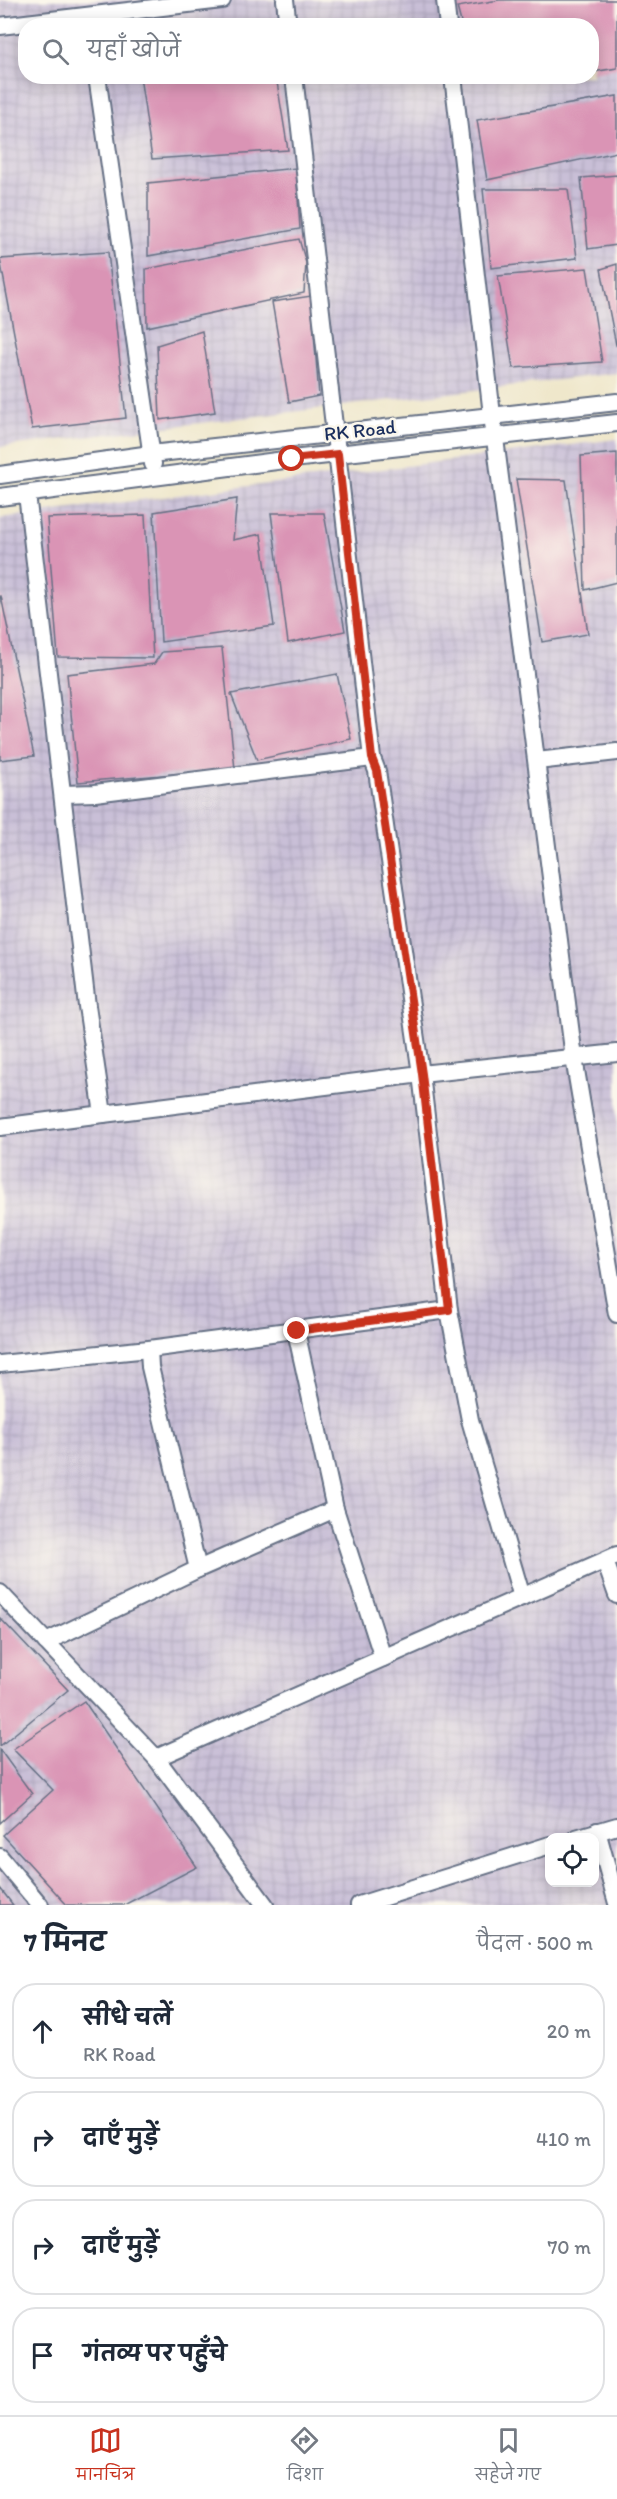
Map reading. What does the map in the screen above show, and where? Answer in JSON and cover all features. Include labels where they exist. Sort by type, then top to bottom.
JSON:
[{"type":"street","points":[[102,18],[167,3],[222,0]]},
{"type":"street","points":[[285,0],[287,18]]},
{"type":"street","points":[[445,0],[447,18]]},
{"type":"street","points":[[0,26],[18,25]]},
{"type":"street","points":[[98,84],[156,477]]},
{"type":"street","points":[[295,84],[372,758],[377,771],[422,1074],[449,1310],[470,1420],[522,1597]]},
{"type":"street","points":[[454,84],[492,416],[574,1058],[617,1314]]},
{"type":"street","name":"RK Road","points":[[0,475],[151,454],[617,402]]},
{"type":"street","name":"RK Road","points":[[0,497],[338,454],[617,423]]},
{"type":"street","points":[[27,494],[64,794],[87,1006],[103,1114]]},
{"type":"street","points":[[537,761],[617,752]]},
{"type":"street","points":[[64,794],[95,794],[372,758]]},
{"type":"street","points":[[0,1127],[422,1074],[617,1053]]},
{"type":"street","points":[[0,1364],[149,1349],[449,1310]]},
{"type":"street","points":[[297,1331],[335,1509],[383,1658]]},
{"type":"street","points":[[149,1349],[150,1367],[198,1569]]},
{"type":"street","points":[[46,1642],[198,1569],[335,1509]]},
{"type":"street","points":[[156,1758],[611,1558],[617,1595]]},
{"type":"street","points":[[0,1593],[156,1758],[265,1905]]},
{"type":"street","points":[[591,1833],[617,1826]]},
{"type":"street","points":[[597,1831],[617,1904]]},
{"type":"street","points":[[359,1905],[545,1846]]},
{"type":"street","points":[[0,1857],[40,1905]]},
{"type":"shaded area","points":[[0,0],[617,0],[617,373],[0,447]]},
{"type":"shaded area","points":[[617,439],[617,1905],[0,1905],[0,518]]},
{"type":"building","points":[[499,0],[617,0],[617,68],[599,71],[599,18],[460,18],[457,7]]},
{"type":"building","points":[[141,84],[277,84],[288,150],[152,159]]},
{"type":"building","points":[[617,96],[617,152],[487,180],[477,120]]},
{"type":"building","points":[[296,168],[300,229],[148,256],[148,183]]},
{"type":"building","points":[[617,175],[617,245],[588,249],[581,178]]},
{"type":"building","points":[[483,189],[568,189],[577,258],[491,268]]},
{"type":"building","points":[[299,239],[306,263],[304,293],[147,327],[146,269]]},
{"type":"building","points":[[108,252],[126,418],[32,429],[0,259]]},
{"type":"building","points":[[617,264],[617,344],[616,345],[601,269]]},
{"type":"building","points":[[587,268],[602,362],[513,368],[498,276]]},
{"type":"building","points":[[311,296],[319,396],[289,402],[272,302]]},
{"type":"building","points":[[202,331],[215,412],[160,420],[157,345]]},
{"type":"building","points":[[617,453],[617,582],[585,590],[581,456]]},
{"type":"building","points":[[516,479],[566,480],[588,634],[542,642]]},
{"type":"building","points":[[237,499],[233,540],[261,534],[274,626],[161,642],[154,512]]},
{"type":"building","points":[[271,513],[324,513],[345,631],[288,643]]},
{"type":"building","points":[[145,515],[153,658],[58,657],[47,518]]},
{"type":"building","points":[[0,596],[34,756],[0,760]]},
{"type":"building","points":[[222,648],[235,769],[78,782],[67,674],[154,664],[162,652]]},
{"type":"building","points":[[337,674],[351,739],[257,760],[231,694]]},
{"type":"building","points":[[0,1618],[68,1690],[0,1746]]},
{"type":"building","points":[[84,1701],[197,1867],[124,1905],[67,1905],[3,1835],[53,1790],[13,1749]]},
{"type":"building","points":[[0,1750],[32,1794],[0,1823]]},
{"type":"building","points":[[0,1888],[13,1905],[0,1905]]},
{"type":"route","points":[[292,459],[338,454],[372,758],[377,771],[422,1074],[449,1310],[297,1331]]}]
